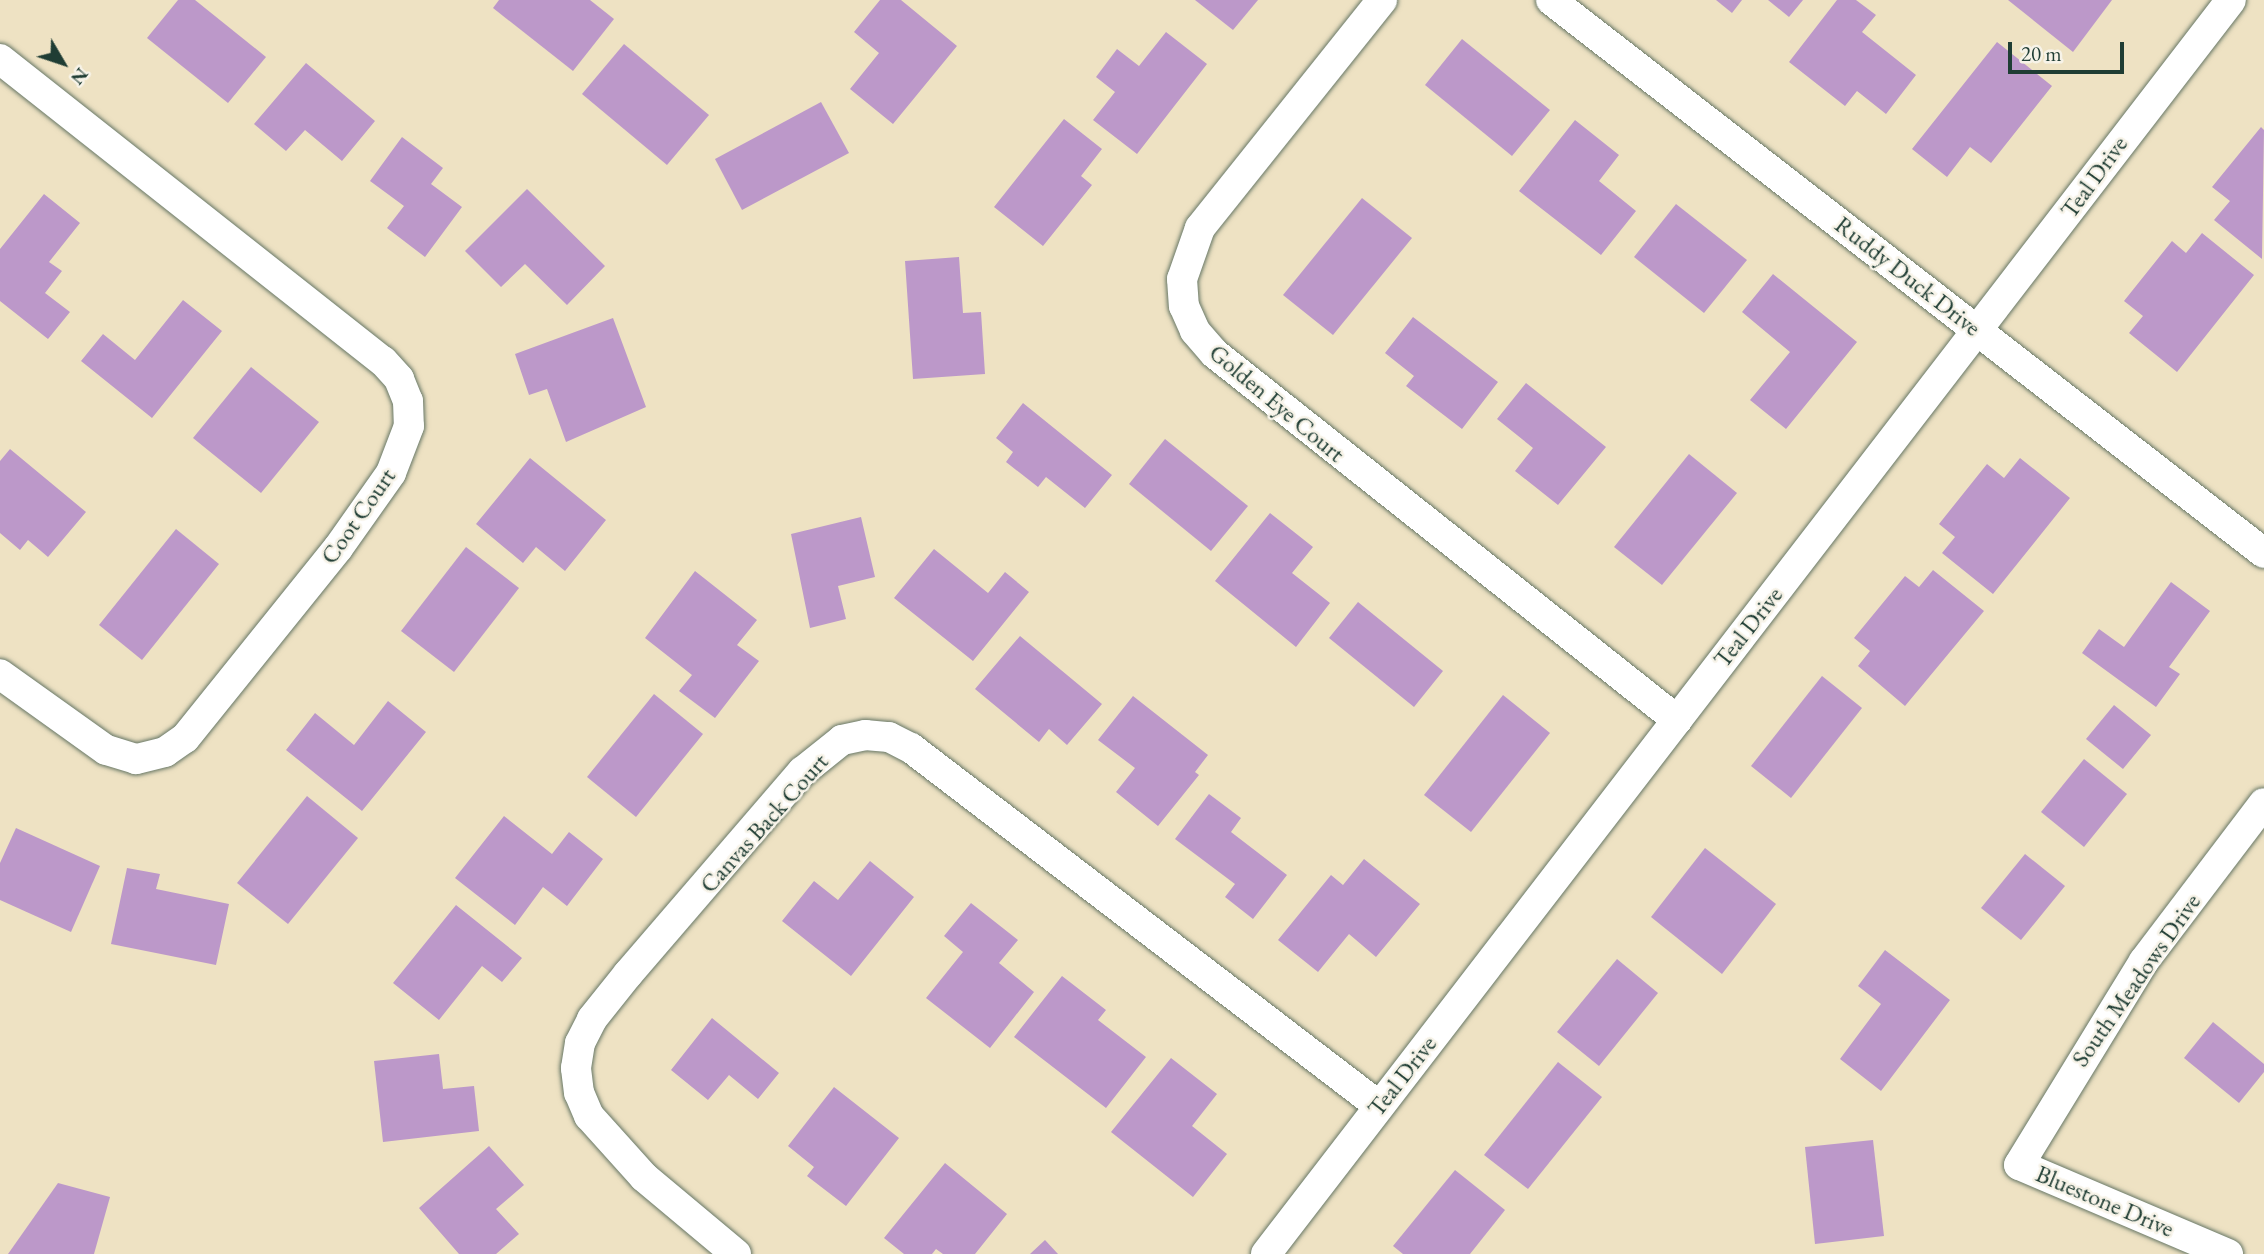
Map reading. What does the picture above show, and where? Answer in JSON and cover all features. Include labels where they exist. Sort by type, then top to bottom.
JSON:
[{"type":"street","name":"Golden Eye Court","points":[[1382,0],[1200,228],[1182,279],[1184,306],[1195,331],[1214,353],[1676,720]]},
{"type":"street","name":"Ruddy Duck Drive","points":[[1551,0],[2264,553]]},
{"type":"street","name":"Teal Drive","points":[[1266,1254],[2231,0]]},
{"type":"street","name":"Coot Court","points":[[0,59],[383,361],[399,379],[408,401],[409,426],[391,473],[338,548],[185,738],[164,752],[136,759],[106,750],[0,674]]},
{"type":"street","name":"Canvas Back Court","points":[[736,1254],[644,1177],[596,1126],[579,1093],[576,1068],[580,1043],[592,1019],[628,974],[803,772],[842,740],[865,735],[889,737],[911,748],[1379,1106]]},
{"type":"street","name":"South Meadows Drive","points":[[2020,1165],[2144,961],[2264,803]]},
{"type":"street","name":"Bluestone Drive","points":[[2020,1165],[2228,1254]]},
{"type":"building","points":[[178,0],[195,0],[266,57],[228,103],[147,38]]},
{"type":"building","points":[[499,0],[590,0],[614,19],[573,71],[493,8]]},
{"type":"building","points":[[880,0],[901,0],[957,46],[893,124],[850,89],[879,53],[854,32]]},
{"type":"building","points":[[1195,0],[1258,0],[1233,30]]},
{"type":"building","points":[[1716,0],[1742,0],[1732,13]]},
{"type":"building","points":[[1768,0],[1803,0],[1789,17]]},
{"type":"building","points":[[1837,0],[1856,0],[1876,15],[1862,32],[1916,75],[1886,114],[1857,91],[1845,106],[1789,62]]},
{"type":"building","points":[[2008,0],[2112,0],[2073,52]]},
{"type":"building","points":[[1166,32],[1207,64],[1137,154],[1093,120],[1115,92],[1096,77],[1117,49],[1139,66]]},
{"type":"building","points":[[1462,39],[1550,110],[1512,156],[1425,85]]},
{"type":"building","points":[[1997,42],[2052,86],[1991,163],[1970,147],[1947,177],[1912,149]]},
{"type":"building","points":[[624,44],[709,115],[667,165],[582,94]]},
{"type":"building","points":[[306,63],[375,121],[342,161],[305,130],[286,151],[254,124]]},
{"type":"building","points":[[821,102],[849,153],[742,210],[715,159]]},
{"type":"building","points":[[1064,119],[1102,149],[1081,176],[1092,185],[1043,246],[994,207]]},
{"type":"building","points":[[1575,120],[1619,155],[1599,181],[1636,211],[1601,255],[1519,191]]},
{"type":"building","points":[[2261,127],[2264,130],[2262,259],[2214,220],[2230,201],[2212,187]]},
{"type":"building","points":[[402,137],[443,168],[431,184],[462,207],[425,257],[387,228],[404,206],[370,181]]},
{"type":"building","points":[[527,189],[605,266],[567,305],[525,264],[501,287],[465,251]]},
{"type":"building","points":[[44,194],[80,223],[49,262],[62,271],[45,293],[70,312],[48,339],[0,301],[0,249]]},
{"type":"building","points":[[1362,198],[1412,238],[1333,335],[1283,295]]},
{"type":"building","points":[[1676,204],[1747,260],[1704,313],[1634,257]]},
{"type":"building","points":[[2202,233],[2254,275],[2177,372],[2129,333],[2143,316],[2124,301],[2172,241],[2186,253]]},
{"type":"building","points":[[959,257],[963,313],[981,312],[985,374],[913,379],[905,261]]},
{"type":"building","points":[[1773,274],[1857,342],[1786,429],[1750,400],[1790,352],[1742,312]]},
{"type":"building","points":[[183,300],[222,331],[152,418],[81,361],[103,334],[135,360]]},
{"type":"building","points":[[1413,317],[1498,382],[1462,429],[1406,386],[1414,376],[1385,353]]},
{"type":"building","points":[[613,318],[646,407],[566,442],[547,389],[529,395],[515,354]]},
{"type":"building","points":[[251,367],[319,422],[261,493],[193,438]]},
{"type":"building","points":[[1526,383],[1606,447],[1558,505],[1515,471],[1533,448],[1497,419]]},
{"type":"building","points":[[1023,403],[1112,475],[1085,508],[1046,477],[1038,487],[1006,462],[1013,452],[996,438]]},
{"type":"building","points":[[1165,439],[1248,506],[1211,551],[1129,484]]},
{"type":"building","points":[[10,449],[86,512],[48,557],[28,540],[20,550],[0,533],[0,461]]},
{"type":"building","points":[[1689,454],[1737,493],[1662,585],[1614,547]]},
{"type":"building","points":[[530,458],[606,520],[565,571],[536,547],[523,563],[476,524]]},
{"type":"building","points":[[2020,458],[2070,498],[1993,594],[1942,553],[1955,537],[1939,524],[1987,464],[2004,478]]},
{"type":"building","points":[[1270,513],[1313,547],[1292,573],[1330,603],[1296,647],[1215,581]]},
{"type":"building","points":[[861,517],[875,577],[838,586],[846,619],[810,628],[791,534]]},
{"type":"building","points":[[176,529],[219,564],[142,660],[99,625]]},
{"type":"building","points":[[466,547],[519,588],[454,672],[401,631]]},
{"type":"building","points":[[934,549],[988,593],[1005,572],[1029,592],[973,661],[894,598]]},
{"type":"building","points":[[1933,570],[1984,611],[1905,706],[1858,666],[1870,651],[1854,638],[1905,576],[1919,587]]},
{"type":"building","points":[[695,571],[757,620],[737,645],[759,661],[715,718],[679,691],[692,675],[645,638]]},
{"type":"building","points":[[2171,582],[2210,611],[2169,667],[2180,674],[2156,707],[2082,653],[2099,629],[2124,647]]},
{"type":"building","points":[[1358,602],[1443,671],[1414,707],[1329,638]]},
{"type":"building","points":[[1020,636],[1102,704],[1067,745],[1049,729],[1039,742],[975,689]]},
{"type":"building","points":[[1822,676],[1862,708],[1791,798],[1751,766]]},
{"type":"building","points":[[654,694],[703,734],[636,817],[587,777]]},
{"type":"building","points":[[1503,695],[1550,733],[1471,832],[1424,795]]},
{"type":"building","points":[[1133,696],[1208,755],[1195,772],[1199,775],[1158,826],[1116,792],[1135,768],[1098,740]]},
{"type":"building","points":[[388,701],[426,732],[362,811],[286,750],[315,713],[354,745]]},
{"type":"building","points":[[2114,705],[2151,735],[2123,769],[2086,739]]},
{"type":"building","points":[[2084,759],[2127,794],[2084,847],[2041,812]]},
{"type":"building","points":[[1209,794],[1241,818],[1231,832],[1287,875],[1253,919],[1225,897],[1235,884],[1175,839]]},
{"type":"building","points":[[307,796],[358,838],[288,924],[237,883]]},
{"type":"building","points":[[504,816],[552,854],[569,832],[603,859],[567,906],[543,887],[515,925],[455,878]]},
{"type":"building","points":[[16,828],[100,866],[71,932],[0,900],[0,863]]},
{"type":"building","points":[[1705,848],[1776,904],[1722,974],[1651,917]]},
{"type":"building","points":[[2025,854],[2065,886],[2021,940],[1981,908]]},
{"type":"building","points":[[1364,859],[1420,904],[1376,957],[1349,934],[1318,972],[1278,940],[1331,875],[1343,885]]},
{"type":"building","points":[[870,861],[914,897],[851,976],[782,921],[814,881],[838,900]]},
{"type":"building","points":[[127,868],[160,874],[156,889],[229,904],[216,965],[111,944]]},
{"type":"building","points":[[971,903],[1018,940],[999,963],[1034,992],[990,1048],[926,998],[963,952],[944,936]]},
{"type":"building","points":[[456,905],[522,958],[502,982],[482,966],[439,1020],[393,983]]},
{"type":"building","points":[[1885,950],[1950,1000],[1881,1091],[1840,1059],[1881,1004],[1858,986]]},
{"type":"building","points":[[1617,959],[1658,993],[1599,1066],[1557,1032]]},
{"type":"building","points":[[1062,976],[1106,1010],[1098,1020],[1146,1057],[1106,1108],[1014,1037]]},
{"type":"building","points":[[712,1018],[779,1073],[758,1099],[729,1075],[708,1100],[671,1070]]},
{"type":"building","points":[[2213,1022],[2264,1064],[2264,1072],[2239,1103],[2184,1058]]},
{"type":"building","points":[[439,1054],[443,1089],[474,1086],[479,1131],[383,1142],[374,1061]]},
{"type":"building","points":[[1171,1058],[1217,1094],[1192,1126],[1227,1154],[1193,1197],[1111,1132]]},
{"type":"building","points":[[1558,1062],[1602,1097],[1528,1189],[1484,1155]]},
{"type":"building","points":[[834,1087],[899,1138],[846,1206],[807,1176],[814,1167],[788,1146]]},
{"type":"building","points":[[1873,1140],[1884,1236],[1815,1244],[1805,1147]]},
{"type":"building","points":[[489,1146],[524,1185],[496,1209],[519,1234],[496,1254],[459,1254],[419,1208]]},
{"type":"building","points":[[945,1163],[1007,1214],[975,1254],[943,1254],[936,1249],[932,1254],[904,1254],[884,1238]]},
{"type":"building","points":[[1455,1170],[1505,1210],[1470,1254],[1403,1254],[1393,1246]]},
{"type":"building","points":[[58,1183],[110,1197],[94,1254],[8,1254]]},
{"type":"building","points":[[1045,1240],[1058,1254],[1030,1254]]}]
